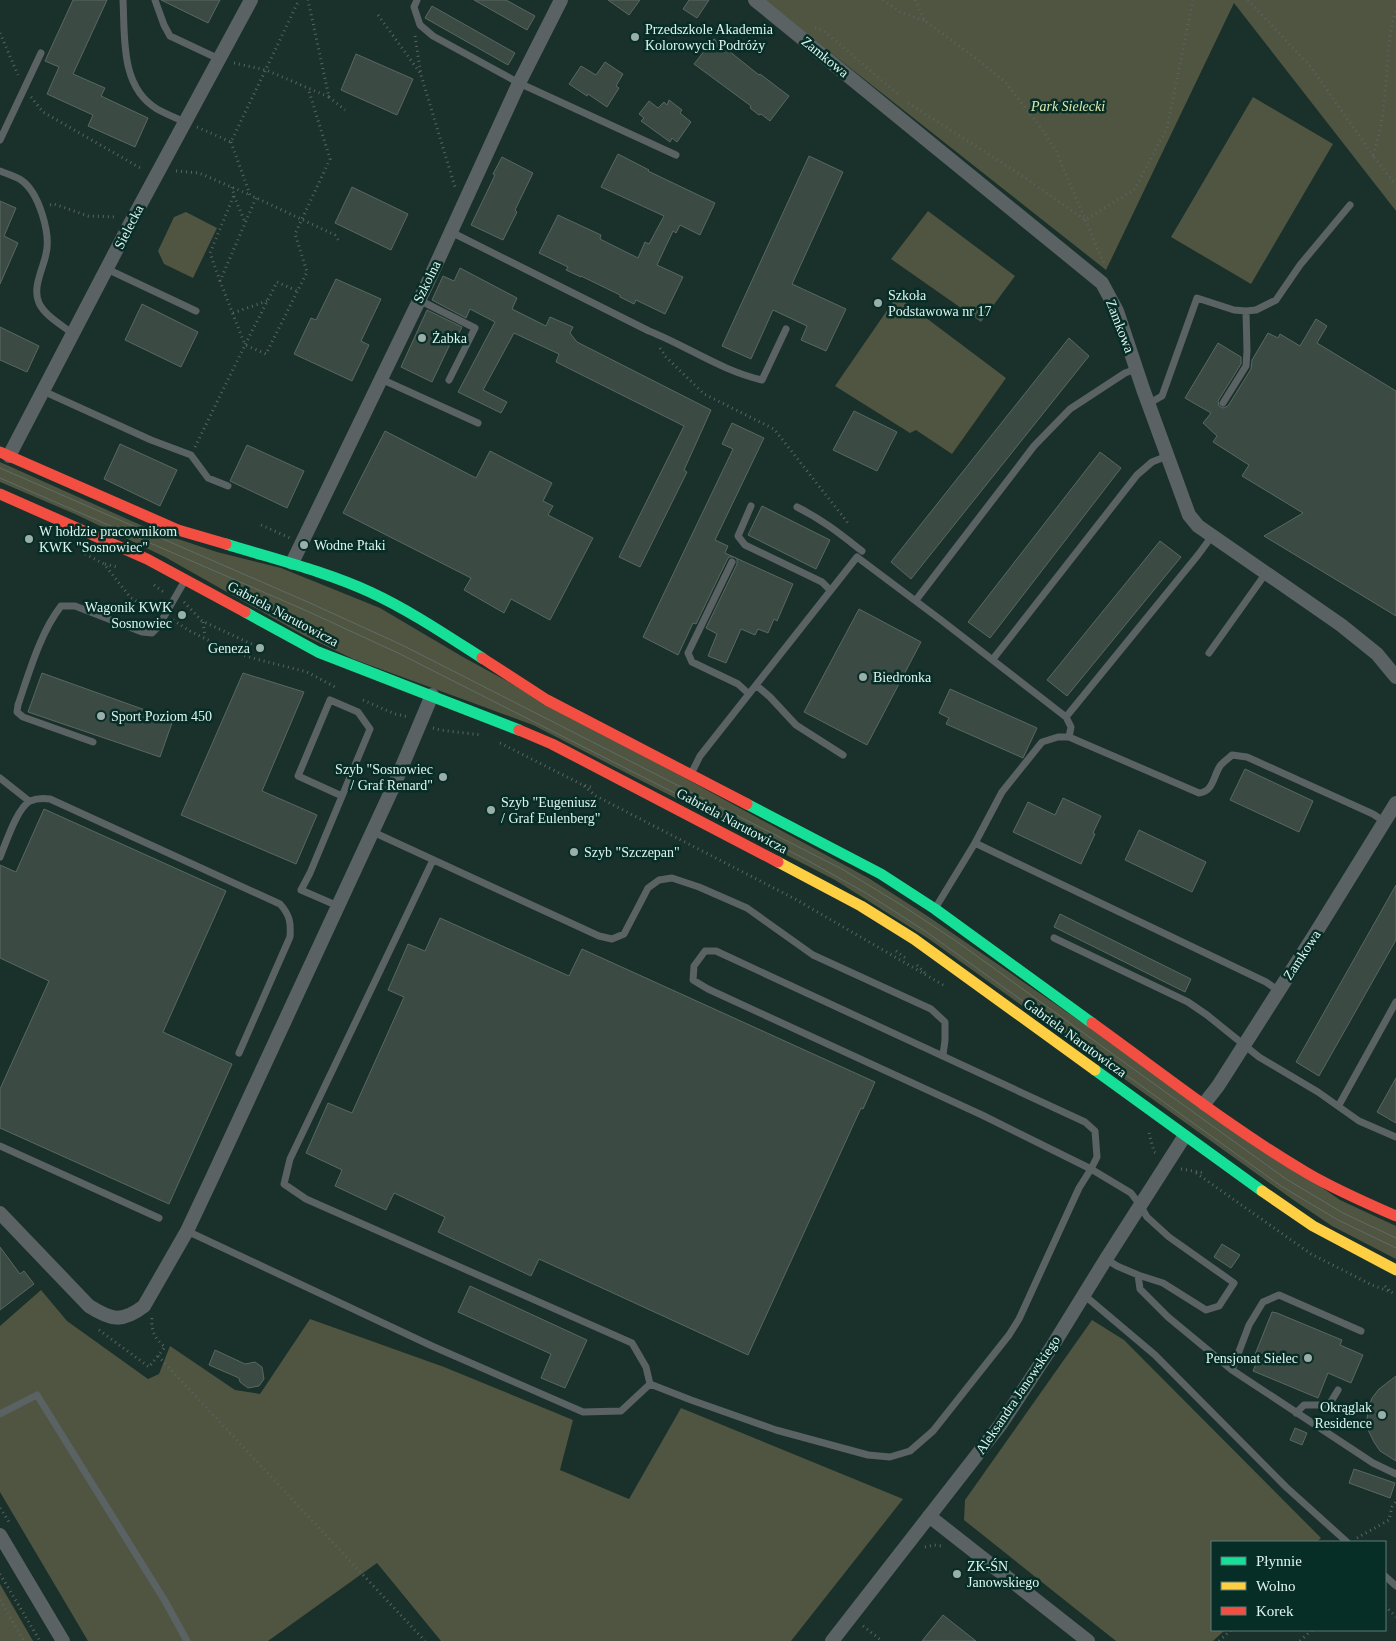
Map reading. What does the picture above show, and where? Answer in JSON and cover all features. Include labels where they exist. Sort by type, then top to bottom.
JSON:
[{"type":"street","name":"Sielecka","points":[[5,454],[43,391],[131,222],[251,0]]},
{"type":"street","name":"Szkolna","points":[[292,563],[419,300],[519,83],[560,0]]},
{"type":"street","name":"Zamkowa","points":[[755,0],[1102,283],[1117,311],[1188,515],[1198,526],[1341,625],[1377,654],[1396,677]]},
{"type":"street","name":"Gabriela Narutowicza","points":[[5,454],[178,530],[334,577],[372,593],[427,623],[548,700],[881,874],[935,909],[1204,1104],[1307,1173],[1358,1200],[1396,1216]]},
{"type":"street","name":"Gabriela Narutowicza","points":[[0,494],[147,560],[232,604],[318,652],[356,668],[432,694],[552,744],[862,906],[929,950],[1184,1136],[1313,1226],[1396,1270]]},
{"type":"street","points":[[0,1213],[89,1306],[113,1318],[124,1318],[134,1314],[144,1306],[187,1231],[373,832],[414,720],[432,694]]},
{"type":"street","name":"Zamkowa","points":[[1204,1104],[1218,1086],[1392,813]]},
{"type":"street","name":"Aleksandra Janowskiego","points":[[832,1641],[1001,1424],[1053,1345],[1184,1136]]},
{"type":"street","points":[[930,1516],[1088,1641]]},
{"type":"street","points":[[0,1535],[63,1641]]},
{"type":"lane","points":[[124,0],[127,65],[137,92],[156,108],[185,122]]},
{"type":"lane","points":[[156,0],[170,36],[219,59]]},
{"type":"lane","points":[[417,0],[414,7],[420,25],[433,36],[519,83],[676,155]]},
{"type":"lane","points":[[0,140],[41,53]]},
{"type":"lane","points":[[0,171],[22,180],[34,192],[46,228],[47,252],[37,288],[38,301],[44,311],[73,334]]},
{"type":"lane","points":[[1148,404],[1162,396],[1197,298],[1234,310],[1246,311],[1256,310],[1276,300],[1300,265],[1350,206]]},
{"type":"lane","points":[[451,232],[741,376],[762,380],[786,329]]},
{"type":"lane","points":[[107,269],[196,311]]},
{"type":"lane","points":[[419,300],[475,328],[449,380]]},
{"type":"lane","points":[[1224,403],[1246,366],[1246,311]]},
{"type":"lane","points":[[916,600],[1034,446],[1070,409],[1125,373],[1136,369]]},
{"type":"lane","points":[[381,378],[478,423]]},
{"type":"lane","points":[[43,391],[151,440],[191,455],[208,478],[228,486]]},
{"type":"lane","points":[[993,659],[1137,475],[1152,462],[1167,456]]},
{"type":"lane","points":[[751,506],[738,536],[745,545],[822,582],[830,590]]},
{"type":"lane","points":[[797,507],[820,518],[862,551]]},
{"type":"lane","points":[[1066,716],[1212,536]]},
{"type":"lane","points":[[691,774],[700,756],[857,557],[916,600],[1066,716],[1070,727],[1069,737]]},
{"type":"lane","points":[[732,562],[688,653],[692,662],[738,684],[749,694]]},
{"type":"lane","points":[[1209,653],[1266,573]]},
{"type":"lane","points":[[93,742],[24,717],[17,712],[34,660],[53,617],[61,606],[75,606],[142,632],[152,633],[158,627],[185,579]]},
{"type":"lane","points":[[756,685],[796,725],[843,755]]},
{"type":"lane","points":[[338,906],[301,890],[342,796],[370,729],[358,712],[330,700],[298,776],[342,796]]},
{"type":"lane","points":[[935,909],[975,843],[1002,792],[1042,742],[1058,737],[1069,737],[1199,793],[1205,793],[1210,788],[1220,765],[1232,756],[1247,757],[1373,814],[1392,813]]},
{"type":"lane","points":[[0,778],[29,801]]},
{"type":"lane","points":[[0,858],[21,811],[29,801],[40,798],[50,799],[280,904],[287,912],[291,924],[290,937],[239,1053]]},
{"type":"lane","points":[[373,832],[600,936],[612,939],[624,934],[648,888],[659,880],[672,878],[698,887],[747,908],[813,955],[931,1009],[945,1022],[943,1055]]},
{"type":"lane","points":[[975,843],[1266,982],[1279,991]]},
{"type":"lane","points":[[433,860],[290,1159],[284,1184],[306,1199],[632,1343],[646,1367],[650,1384]]},
{"type":"lane","points":[[1054,938],[1188,1002],[1259,1057],[1359,1120],[1396,1138]]},
{"type":"lane","points":[[650,1384],[776,1430],[868,1455],[890,1457],[910,1451],[933,1430],[1020,1319],[1079,1188],[1092,1169],[1097,1157],[1095,1131],[1085,1122],[716,951],[705,951],[694,966],[693,980],[708,989],[982,1115],[1092,1169],[1131,1193],[1140,1204],[1146,1217],[1169,1238],[1234,1282],[1218,1306],[1206,1310],[1163,1283],[1138,1275],[1106,1259]]},
{"type":"lane","points":[[1339,1106],[1396,1002]]},
{"type":"lane","points":[[0,1146],[158,1218]]},
{"type":"lane","points":[[187,1231],[432,1346],[583,1412],[621,1411],[650,1384]]},
{"type":"lane","points":[[1138,1275],[1140,1289],[1168,1317],[1232,1370],[1373,1463],[1396,1474]]},
{"type":"lane","points":[[1084,1295],[1155,1355],[1286,1487],[1350,1540]]},
{"type":"lane","points":[[1232,1370],[1249,1325],[1263,1302],[1279,1295],[1361,1331]]},
{"type":"lane","points":[[1296,1413],[1304,1405],[1329,1405],[1338,1390]]},
{"type":"lane","points":[[0,1414],[37,1395],[165,1601],[187,1641]]},
{"type":"lane","points":[[1386,1577],[1396,1586]]},
{"type":"path","points":[[250,195],[231,142],[300,0]]},
{"type":"path","points":[[308,0],[329,97]]},
{"type":"path","points":[[883,0],[900,12],[925,21],[1006,83],[1042,129],[1056,152],[1085,220]]},
{"type":"path","points":[[915,0],[925,21]]},
{"type":"path","points":[[1085,220],[1135,189],[1167,128],[1193,0]]},
{"type":"path","points":[[1248,0],[1311,67],[1374,158],[1373,156],[1396,185]]},
{"type":"path","points":[[1373,156],[1380,136],[1388,46],[1392,21],[1396,11]]},
{"type":"path","points":[[378,15],[421,75]]},
{"type":"path","points":[[420,25],[415,34],[421,75],[458,196],[453,205],[461,208]]},
{"type":"path","points":[[810,26],[824,31],[908,104],[1018,173],[1085,220]]},
{"type":"path","points":[[0,33],[24,88],[43,112],[145,171],[159,170],[199,173],[335,235],[339,241]]},
{"type":"path","points":[[219,59],[266,70],[329,97],[345,110]]},
{"type":"path","points":[[234,195],[210,253],[245,345],[266,354],[307,272],[295,234],[330,159],[308,88]]},
{"type":"path","points":[[185,122],[231,142]]},
{"type":"path","points":[[232,187],[245,223]]},
{"type":"path","points":[[220,281],[256,198]]},
{"type":"path","points":[[39,206],[54,204],[88,216],[120,218],[131,222]]},
{"type":"path","points":[[191,455],[277,282],[297,291]]},
{"type":"path","points":[[232,314],[267,301]]},
{"type":"path","points":[[649,331],[666,358],[704,394],[774,429],[849,525]]},
{"type":"path","points":[[261,524],[301,544]]},
{"type":"path","points":[[117,568],[104,564],[131,598],[190,631],[240,654],[307,672],[342,690]]},
{"type":"path","points":[[205,637],[202,621],[260,648]]},
{"type":"path","points":[[358,698],[440,730],[487,737]]},
{"type":"path","points":[[497,742],[581,784],[596,796],[795,899],[903,964],[927,975]]},
{"type":"path","points":[[1193,1172],[1317,1257],[1372,1285],[1396,1294]]},
{"type":"path","points":[[158,1356],[425,1641]]},
{"type":"path","points":[[1350,1540],[1359,1538],[1389,1520],[1392,1507],[1396,1501]]},
{"type":"path","points":[[0,1574],[40,1641]]},
{"type":"path","points":[[0,1600],[24,1641]]},
{"type":"path","points":[[1386,1607],[1396,1617]]},
{"type":"path","points":[[858,1623],[882,1641]]},
{"type":"path","points":[[1219,1641],[1230,1631]]},
{"type":"path","points":[[1300,1641],[1311,1631]]},
{"type":"green space","name":"Park Sielecki","points":[[764,0],[1396,0],[1396,211],[1234,3],[1106,270]]},
{"type":"green space","points":[[1253,97],[1333,144],[1251,284],[1171,237]]},
{"type":"green space","points":[[928,211],[1015,276],[981,322],[891,259]]},
{"type":"green space","points":[[186,212],[217,228],[193,278],[164,264],[158,251],[174,217]]},
{"type":"green space","points":[[897,296],[1006,378],[952,454],[916,430],[910,433],[835,386]]},
{"type":"green space","points":[[0,462],[154,531],[217,552],[281,568],[380,608],[463,657],[870,879],[929,917],[1340,1200],[1396,1226],[1396,1259],[1332,1226],[1292,1199],[929,939],[835,880],[533,725],[353,659],[303,635],[165,557],[75,514],[0,482]]},
{"type":"green space","points":[[41,1290],[67,1321],[148,1379],[159,1374],[170,1346],[235,1390],[260,1394],[310,1319],[444,1367],[573,1420],[560,1470],[629,1499],[681,1408],[903,1499],[791,1641],[441,1641],[377,1563],[268,1641],[88,1641],[0,1492],[0,1326]]},
{"type":"green space","points":[[1092,1320],[1124,1340],[1321,1538],[1318,1541],[1211,1541],[1211,1631],[1224,1631],[1213,1641],[1116,1641],[964,1520],[965,1500]]},
{"type":"green space","points":[[0,1584],[33,1641],[0,1641]]},
{"type":"building","points":[[73,0],[107,0],[73,74],[105,88],[101,96],[148,118],[135,147],[88,126],[93,115],[47,94],[59,67],[45,61]]},
{"type":"building","points":[[161,0],[220,0],[208,23]]},
{"type":"building","points":[[474,0],[506,0],[535,16],[527,30]]},
{"type":"building","points":[[608,0],[640,0],[629,15]]},
{"type":"building","points":[[689,0],[709,0],[697,18],[683,9]]},
{"type":"building","points":[[432,6],[515,53],[508,65],[425,18]]},
{"type":"building","points":[[714,39],[789,96],[770,121],[761,114],[759,115],[750,108],[751,106],[694,64]]},
{"type":"building","points":[[356,54],[413,79],[397,115],[341,90]]},
{"type":"building","points":[[605,62],[623,74],[616,86],[619,88],[607,107],[569,84],[581,66],[596,75]]},
{"type":"building","points":[[669,100],[682,110],[680,113],[691,122],[677,142],[672,138],[670,142],[641,121],[644,118],[639,114],[649,101],[658,108],[664,102],[667,105]]},
{"type":"building","points":[[618,154],[648,171],[715,203],[700,235],[680,225],[676,233],[673,231],[657,265],[683,277],[665,314],[636,300],[634,304],[620,297],[620,295],[566,270],[568,267],[539,253],[558,215],[601,235],[600,239],[638,258],[645,242],[649,244],[664,216],[601,187]]},
{"type":"building","points":[[809,156],[843,172],[792,284],[846,309],[826,351],[801,340],[807,326],[773,310],[751,359],[722,346]]},
{"type":"building","points":[[502,157],[533,173],[503,240],[471,225]]},
{"type":"building","points":[[352,187],[408,214],[391,250],[335,223]]},
{"type":"building","points":[[0,201],[16,208],[4,236],[18,243],[0,284]]},
{"type":"building","points":[[460,268],[517,298],[512,309],[546,326],[550,317],[573,327],[570,333],[577,342],[711,410],[684,470],[687,472],[640,567],[619,557],[684,426],[556,362],[559,354],[514,333],[483,390],[507,402],[501,413],[458,392],[495,322],[470,309],[466,318],[432,300],[443,276],[454,281]]},
{"type":"building","points":[[336,279],[381,299],[361,341],[369,345],[352,381],[294,354],[311,318],[316,320]]},
{"type":"building","points":[[142,304],[198,332],[181,367],[125,340]]},
{"type":"building","points":[[427,310],[462,327],[454,343],[451,342],[432,382],[401,367]]},
{"type":"building","points":[[1316,319],[1327,326],[1317,343],[1396,391],[1396,616],[1264,536],[1303,513],[1242,476],[1249,465],[1213,442],[1217,436],[1203,423],[1211,413],[1185,398],[1218,343],[1241,357],[1241,364],[1218,401],[1219,406],[1223,408],[1228,406],[1251,369],[1252,360],[1268,333],[1278,338],[1280,334],[1300,346]]},
{"type":"building","points":[[0,327],[39,346],[27,372],[0,360]]},
{"type":"building","points":[[1069,338],[1089,356],[911,579],[891,562]]},
{"type":"building","points":[[854,411],[897,432],[877,471],[833,450]]},
{"type":"building","points":[[732,423],[764,438],[715,540],[728,546],[725,553],[734,557],[729,557],[727,560],[696,624],[693,623],[678,655],[643,637],[733,449],[722,444]]},
{"type":"building","points":[[385,431],[476,478],[490,451],[552,483],[543,501],[553,506],[548,515],[593,538],[550,620],[511,599],[504,613],[464,590],[471,578],[343,513]]},
{"type":"building","points":[[120,444],[177,470],[160,506],[104,479]]},
{"type":"building","points":[[247,445],[304,471],[287,508],[230,481]]},
{"type":"building","points":[[1100,452],[1121,468],[990,638],[968,622]]},
{"type":"building","points":[[762,506],[830,540],[816,569],[748,535]]},
{"type":"building","points":[[1160,541],[1181,557],[1067,696],[1047,680]]},
{"type":"building","points":[[734,557],[793,584],[777,621],[774,619],[768,633],[758,629],[755,635],[741,629],[726,663],[708,656],[717,634],[706,628],[737,564],[737,559]]},
{"type":"building","name":"Biedronka","points":[[859,609],[921,642],[867,745],[804,712]]},
{"type":"building","name":"Sport Poziom 450","points":[[42,673],[173,720],[160,757],[28,712]]},
{"type":"building","points":[[243,673],[304,692],[262,791],[317,815],[296,864],[181,815]]},
{"type":"building","points":[[950,689],[1037,728],[1023,758],[946,724],[949,718],[939,713]]},
{"type":"building","points":[[1245,769],[1313,801],[1299,832],[1230,800]]},
{"type":"building","points":[[1063,798],[1101,816],[1081,864],[1013,832],[1028,802],[1055,815]]},
{"type":"building","points":[[44,809],[226,891],[163,1032],[232,1064],[169,1204],[0,1128],[0,1089],[49,981],[0,958],[0,865],[16,872]]},
{"type":"building","points":[[1139,830],[1206,862],[1192,892],[1125,860]]},
{"type":"building","points":[[1396,885],[1396,940],[1319,1076],[1296,1062]]},
{"type":"building","points":[[1060,914],[1191,979],[1185,992],[1054,927]]},
{"type":"building","points":[[440,918],[569,976],[582,949],[875,1082],[863,1109],[861,1108],[748,1355],[539,1259],[531,1276],[438,1232],[445,1217],[394,1193],[386,1210],[335,1186],[342,1170],[306,1153],[328,1103],[352,1113],[404,997],[388,990],[408,944],[425,951]]},
{"type":"building","points":[[1396,1078],[1396,1123],[1377,1112]]},
{"type":"building","points":[[1222,1244],[1240,1255],[1231,1268],[1214,1257]]},
{"type":"building","points":[[0,1247],[20,1274],[24,1271],[34,1284],[0,1310]]},
{"type":"building","points":[[470,1286],[587,1340],[565,1388],[541,1378],[551,1354],[458,1312]]},
{"type":"building","name":"Pensjonat Sielec","points":[[1272,1312],[1342,1340],[1340,1345],[1363,1355],[1351,1383],[1328,1373],[1318,1398],[1253,1371],[1256,1364],[1252,1362]]},
{"type":"building","points":[[215,1350],[245,1364],[255,1362],[262,1367],[264,1379],[259,1386],[248,1388],[240,1382],[239,1378],[209,1365]]},
{"type":"building","name":"Okrąglak Residence","points":[[1396,1376],[1396,1461],[1380,1451],[1369,1432],[1367,1420],[1372,1398],[1379,1389]]},
{"type":"building","points":[[1295,1428],[1307,1433],[1302,1445],[1290,1440]]},
{"type":"building","points":[[1354,1469],[1395,1483],[1390,1498],[1349,1483]]},
{"type":"building","points":[[943,1615],[976,1641],[922,1641]]},
{"type":"tram line","points":[[0,468],[402,645],[842,869],[956,941],[1286,1179],[1343,1213],[1396,1238]]},
{"type":"tram line","points":[[0,478],[307,611],[398,653],[805,859],[866,893],[925,931],[1281,1186],[1338,1220],[1396,1248]]},
{"type":"traffic: fast","points":[[226,544],[317,572],[370,592],[413,615],[482,658]]},
{"type":"traffic: fast","points":[[245,612],[318,652],[519,730]]},
{"type":"traffic: fast","points":[[747,804],[881,874],[935,909],[1092,1023]]},
{"type":"traffic: fast","points":[[1095,1070],[1262,1191]]},
{"type":"traffic: slow","points":[[778,862],[861,906],[914,939],[1095,1070]]},
{"type":"traffic: slow","points":[[1262,1191],[1313,1226],[1396,1270]]},
{"type":"traffic: jam","points":[[0,452],[178,530],[226,544]]},
{"type":"traffic: jam","points":[[0,494],[147,559],[245,612]]},
{"type":"traffic: jam","points":[[482,658],[547,700],[747,804]]},
{"type":"traffic: jam","points":[[519,730],[552,744],[778,862]]},
{"type":"traffic: jam","points":[[1092,1023],[1225,1120],[1279,1156],[1329,1185],[1396,1216]]},
{"type":"place","name":"Przedszkole Akademia Kolorowych Podróży","points":[[635,37]]},
{"type":"place","name":"Szkoła Podstawowa nr 17","points":[[878,303]]},
{"type":"place","name":"Żabka","points":[[422,338]]},
{"type":"place","name":"W hołdzie pracownikom KWK \"Sosnowiec\"","points":[[29,539]]},
{"type":"place","name":"Wodne Ptaki","points":[[304,545]]},
{"type":"place","name":"Wagonik KWK Sosnowiec","points":[[182,615]]},
{"type":"place","name":"Geneza","points":[[260,648]]},
{"type":"place","name":"Biedronka","points":[[863,677]]},
{"type":"place","name":"Sport Poziom 450","points":[[101,716]]},
{"type":"place","name":"Szyb \"Sosnowiec / Graf Renard\"","points":[[443,777]]},
{"type":"place","name":"Szyb \"Eugeniusz / Graf Eulenberg\"","points":[[491,810]]},
{"type":"place","name":"Szyb \"Szczepan\"","points":[[574,852]]},
{"type":"place","name":"Pensjonat Sielec","points":[[1308,1358]]},
{"type":"place","name":"Okrąglak Residence","points":[[1382,1415]]},
{"type":"place","name":"ZK-ŚN Janowskiego","points":[[957,1574]]}]
